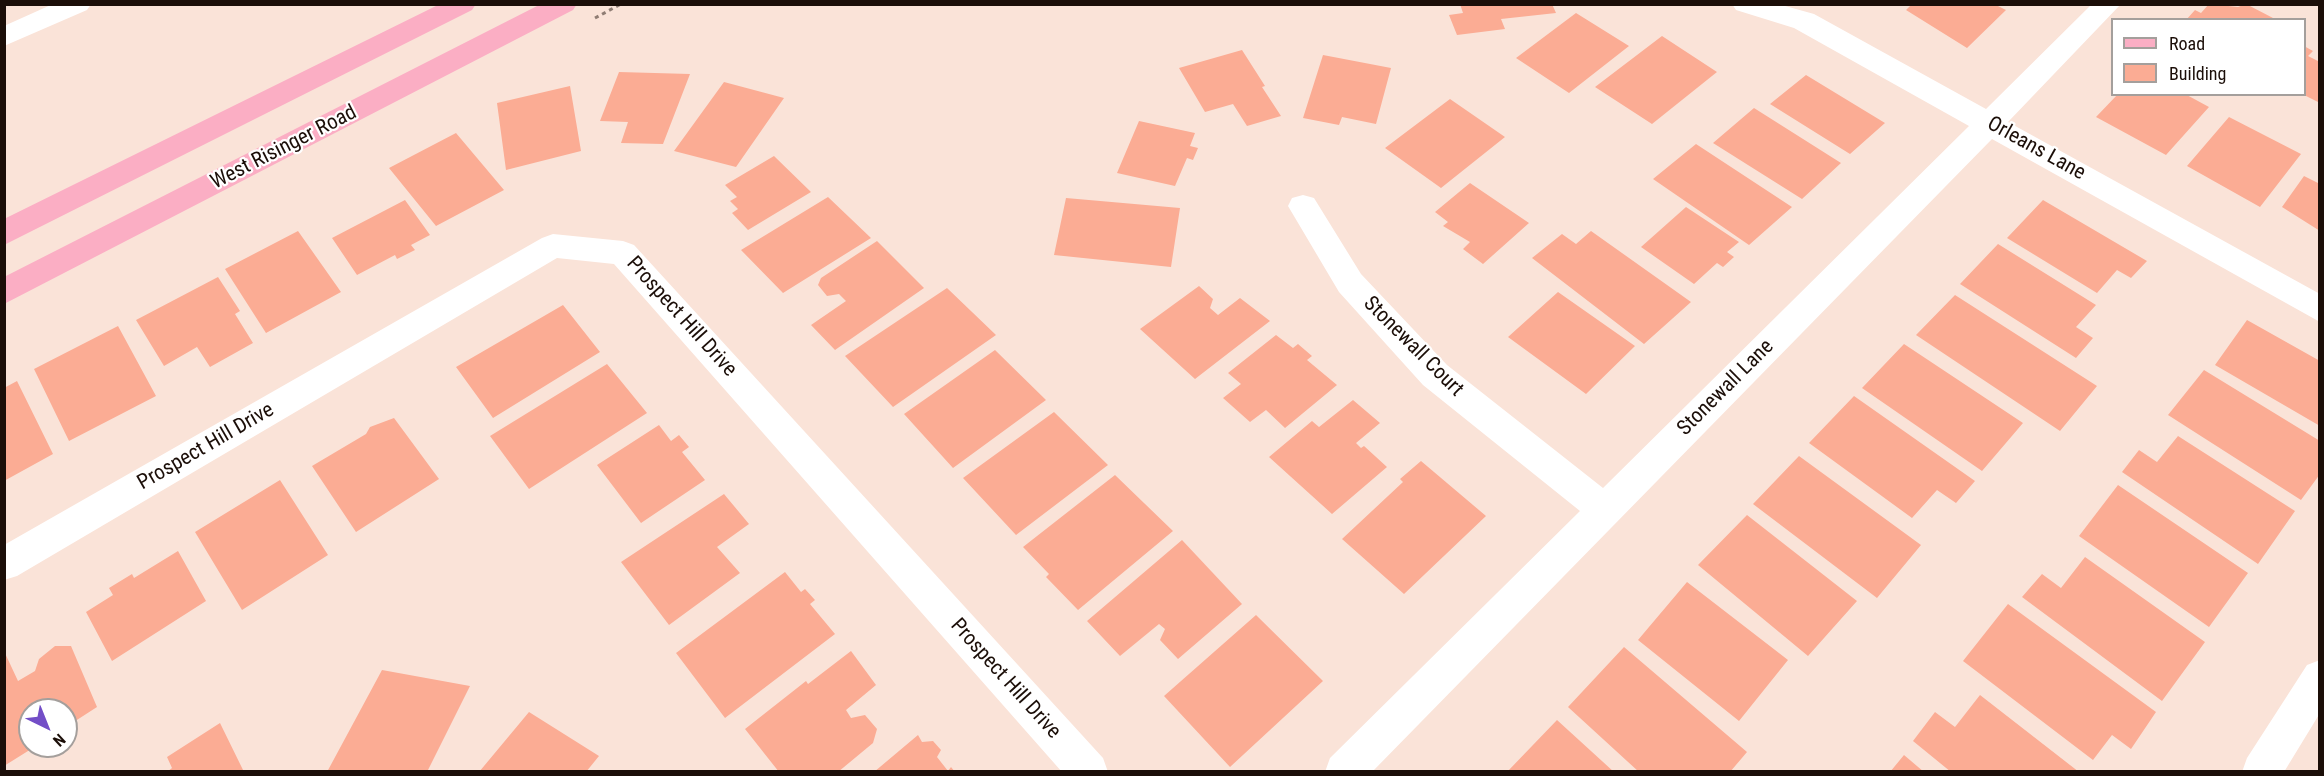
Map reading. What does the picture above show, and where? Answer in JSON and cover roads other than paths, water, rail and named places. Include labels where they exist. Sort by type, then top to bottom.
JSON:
[{"type":"main road","points":[[4,233],[463,4]]},
{"type":"main road","name":"West Risinger Road","points":[[4,292],[564,4]]},
{"type":"street","points":[[4,37],[78,4]]},
{"type":"street","name":"Orleans Lane","points":[[1745,4],[1804,21],[2319,309]]},
{"type":"street","name":"Stonewall Lane","points":[[1344,771],[2108,4]]},
{"type":"street","name":"Stonewall Court","points":[[1303,206],[1350,283],[1435,375],[1605,510]]},
{"type":"street","name":"Prospect Hill Drive","points":[[4,564],[553,246],[623,253],[1089,771]]},
{"type":"street","points":[[2261,771],[2319,678]]}]
